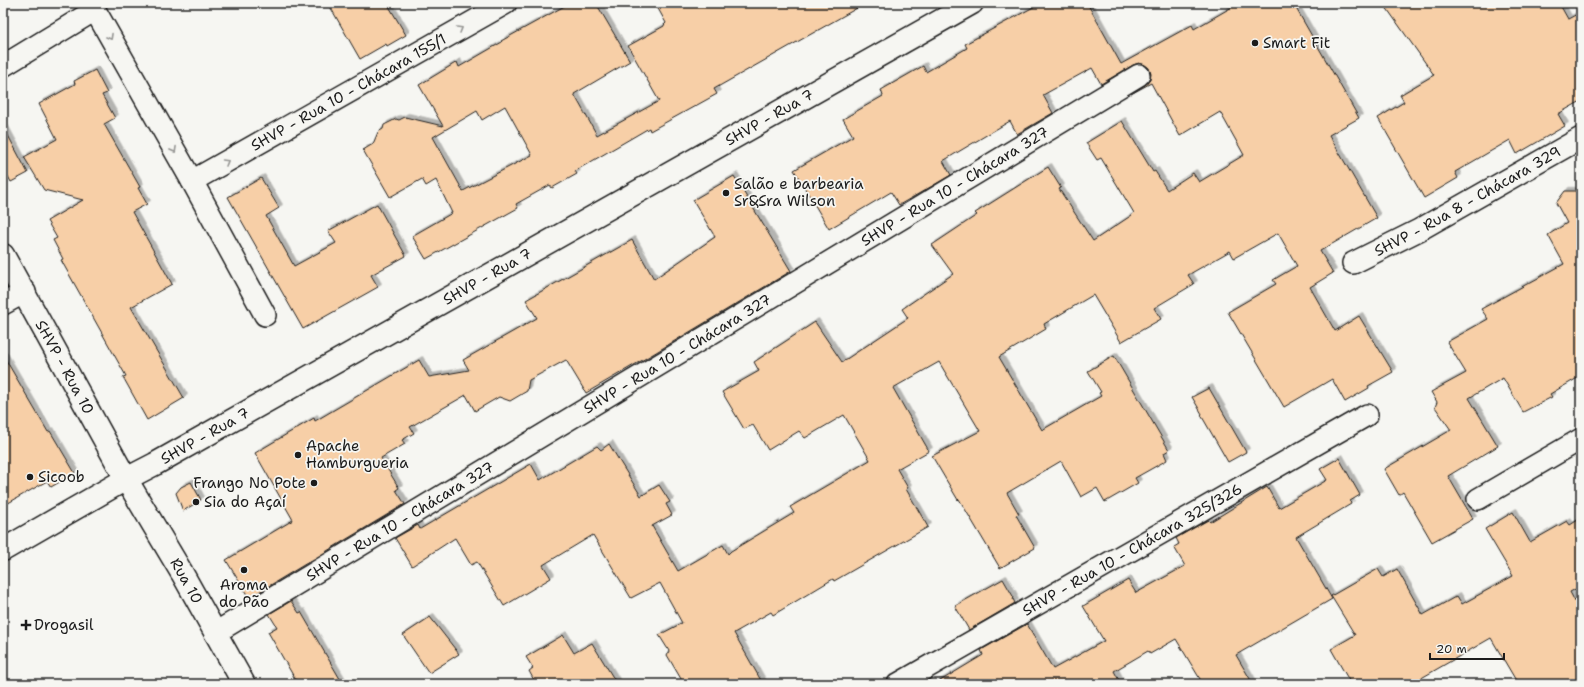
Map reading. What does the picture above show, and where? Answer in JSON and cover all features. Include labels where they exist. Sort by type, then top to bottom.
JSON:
[{"type":"street","name":"SHVP - Rua 10 - Chácara 155/1","points":[[192,181],[506,3]]},
{"type":"street","name":"SHVP - Rua 7","points":[[3,550],[126,479],[972,3]]},
{"type":"street","points":[[3,66],[93,6],[192,181],[264,315]]},
{"type":"street","name":"SHVP - Rua 10 - Chácara 327","points":[[215,634],[1139,75]]},
{"type":"street","name":"SHVP - Rua 8 - Chácara 329","points":[[1353,263],[1418,230],[1581,138]]},
{"type":"street","name":"SHVP - Rua 10","points":[[3,255],[25,292],[126,479]]},
{"type":"street","points":[[3,304],[25,292]]},
{"type":"street","name":"SHVP - Rua 10 - Chácara 325/326","points":[[898,684],[1367,415]]},
{"type":"street","points":[[1478,499],[1581,439]]},
{"type":"street","name":"Rua 10","points":[[126,479],[244,684]]},
{"type":"building","points":[[328,3],[387,3],[406,35],[387,46],[386,44],[360,59]]},
{"type":"building","points":[[570,3],[596,3],[630,61],[574,94],[597,135],[659,101],[628,46],[664,26],[666,23],[655,3],[866,3],[714,89],[717,94],[650,131],[649,128],[575,171],[577,174],[552,188],[550,185],[516,204],[518,208],[426,259],[412,236],[452,213],[436,180],[426,186],[422,179],[390,197],[363,150],[373,144],[378,132],[383,129],[384,125],[396,119],[399,120],[405,117],[443,126],[419,85],[457,62],[459,67],[502,42],[501,41]],"holes":[[[505,106],[532,155],[463,191],[433,137],[477,111],[482,120]]]},
{"type":"building","points":[[1041,3],[1087,3],[1121,64],[1192,25],[1194,29],[1239,3],[1293,3],[1359,118],[1329,135],[1377,218],[1320,251],[1333,273],[1310,287],[1335,331],[1359,316],[1393,372],[1368,386],[1369,388],[1345,402],[1332,379],[1284,407],[1228,312],[1276,284],[1273,280],[1297,266],[1278,233],[1234,258],[1230,251],[1188,275],[1194,284],[1154,308],[1161,319],[1121,342],[1093,295],[1044,324],[1046,329],[999,357],[1042,430],[1101,396],[1099,393],[1101,392],[1088,371],[1114,356],[1169,450],[1164,453],[1167,460],[1135,478],[1138,483],[1105,502],[1097,488],[1081,497],[1061,461],[1007,493],[1019,514],[1016,515],[1035,548],[1000,568],[932,456],[980,431],[939,362],[893,388],[929,451],[897,469],[908,488],[906,489],[928,527],[834,581],[833,579],[773,615],[771,612],[734,633],[763,684],[684,684],[667,655],[669,651],[659,635],[682,623],[660,583],[631,598],[593,535],[543,565],[551,578],[504,606],[477,562],[471,565],[455,538],[412,566],[395,538],[418,525],[420,529],[531,464],[540,480],[597,446],[601,450],[609,444],[641,496],[659,485],[670,502],[666,504],[672,515],[652,526],[678,571],[723,545],[728,554],[794,513],[790,507],[870,460],[844,415],[805,438],[799,431],[768,450],[753,425],[744,429],[722,392],[759,371],[754,362],[815,322],[842,362],[908,318],[902,309],[953,274],[932,245],[977,215],[975,213],[1048,167],[1061,188],[1059,189],[1093,241],[1134,213],[1101,158],[1097,160],[1086,143],[1122,121],[1153,172],[1155,171],[1167,190],[1193,173],[1199,182],[1244,155],[1220,112],[1180,136],[1151,83],[1131,94],[1150,80],[1151,74],[1149,68],[1145,65],[1139,63],[1133,65],[1101,84],[1092,68],[1043,95],[1053,113],[1017,134],[1010,121],[943,161],[951,175],[899,205],[891,192],[829,229],[794,170],[853,136],[843,119],[883,96],[881,90],[923,66],[926,72],[967,48],[965,44]]},
{"type":"building","points":[[1383,3],[1559,3],[1568,19],[1581,12],[1581,101],[1558,114],[1565,126],[1517,154],[1510,140],[1455,172],[1458,178],[1424,198],[1378,118],[1404,102],[1400,95],[1434,75]]},
{"type":"building","points":[[95,70],[107,93],[102,95],[115,118],[104,124],[140,187],[138,188],[147,204],[132,212],[172,284],[131,307],[184,398],[147,420],[123,377],[126,376],[61,260],[63,259],[53,240],[57,238],[47,221],[83,200],[44,190],[24,157],[57,139],[39,104],[75,84],[74,81]]},
{"type":"building","points":[[3,126],[28,173],[11,182],[3,167]]},
{"type":"building","points":[[734,176],[791,271],[586,393],[566,360],[529,380],[527,391],[510,401],[499,397],[475,411],[466,395],[410,427],[414,433],[402,440],[405,444],[381,458],[399,488],[396,490],[405,504],[249,598],[226,560],[293,520],[255,453],[314,418],[315,421],[419,360],[429,377],[469,370],[463,360],[537,318],[526,300],[632,240],[654,279],[715,237],[693,200]]},
{"type":"building","points":[[261,178],[279,208],[266,216],[294,266],[336,243],[328,231],[377,204],[406,256],[371,275],[378,287],[303,329],[228,197]]},
{"type":"building","points":[[1565,191],[1581,191],[1581,376],[1550,394],[1552,397],[1523,412],[1503,378],[1469,398],[1498,446],[1448,476],[1473,519],[1432,542],[1403,492],[1399,495],[1384,469],[1451,430],[1435,407],[1437,402],[1431,392],[1466,373],[1447,342],[1488,319],[1481,309],[1564,264],[1548,235],[1567,223],[1556,203]]},
{"type":"building","points":[[3,355],[48,432],[50,431],[75,473],[51,487],[47,481],[3,506]]},
{"type":"building","points":[[1209,388],[1246,452],[1228,462],[1192,397]]},
{"type":"building","points":[[1339,458],[1360,495],[1350,501],[1351,504],[1296,537],[1332,599],[1236,655],[1253,684],[1203,684],[1176,639],[1150,654],[1148,651],[1114,671],[1121,684],[935,684],[983,655],[981,650],[1027,624],[1053,669],[1104,641],[1083,606],[1128,580],[1136,593],[1185,566],[1174,547],[1179,544],[1176,538],[1208,520],[1210,522],[1267,487],[1279,508],[1327,480],[1320,469]]},
{"type":"building","points":[[191,482],[201,500],[183,511],[176,493],[181,487]]},
{"type":"building","points":[[1513,512],[1530,542],[1567,521],[1570,525],[1581,518],[1581,586],[1570,592],[1581,613],[1581,684],[1518,684],[1491,638],[1411,684],[1351,684],[1331,649],[1355,635],[1331,596],[1378,569],[1383,577],[1397,569],[1423,615],[1457,596],[1462,604],[1513,576],[1485,529]]},
{"type":"building","points":[[1003,579],[1014,598],[1015,603],[969,630],[955,606]]},
{"type":"building","points":[[291,601],[299,613],[301,612],[343,684],[298,684],[268,632],[277,627],[269,614]]},
{"type":"building","points":[[430,617],[459,654],[429,673],[403,635]]},
{"type":"building","points":[[563,635],[574,653],[592,643],[617,684],[536,684],[529,671],[533,668],[526,657]]},
{"type":"place","name":"Smart Fit","points":[[1255,43]]},
{"type":"place","name":"Salão e barbearia Sr&Sra Wilson","points":[[726,193]]},
{"type":"place","name":"Apache Hamburgueria","points":[[298,455]]},
{"type":"place","name":"Sicoob","points":[[30,477]]},
{"type":"place","name":"Frango No Pote","points":[[314,483]]},
{"type":"place","name":"Sia do Açaí","points":[[196,502]]},
{"type":"place","name":"Aroma do Pão","points":[[244,570]]},
{"type":"place","name":"Drogasil","points":[[26,625]]}]
